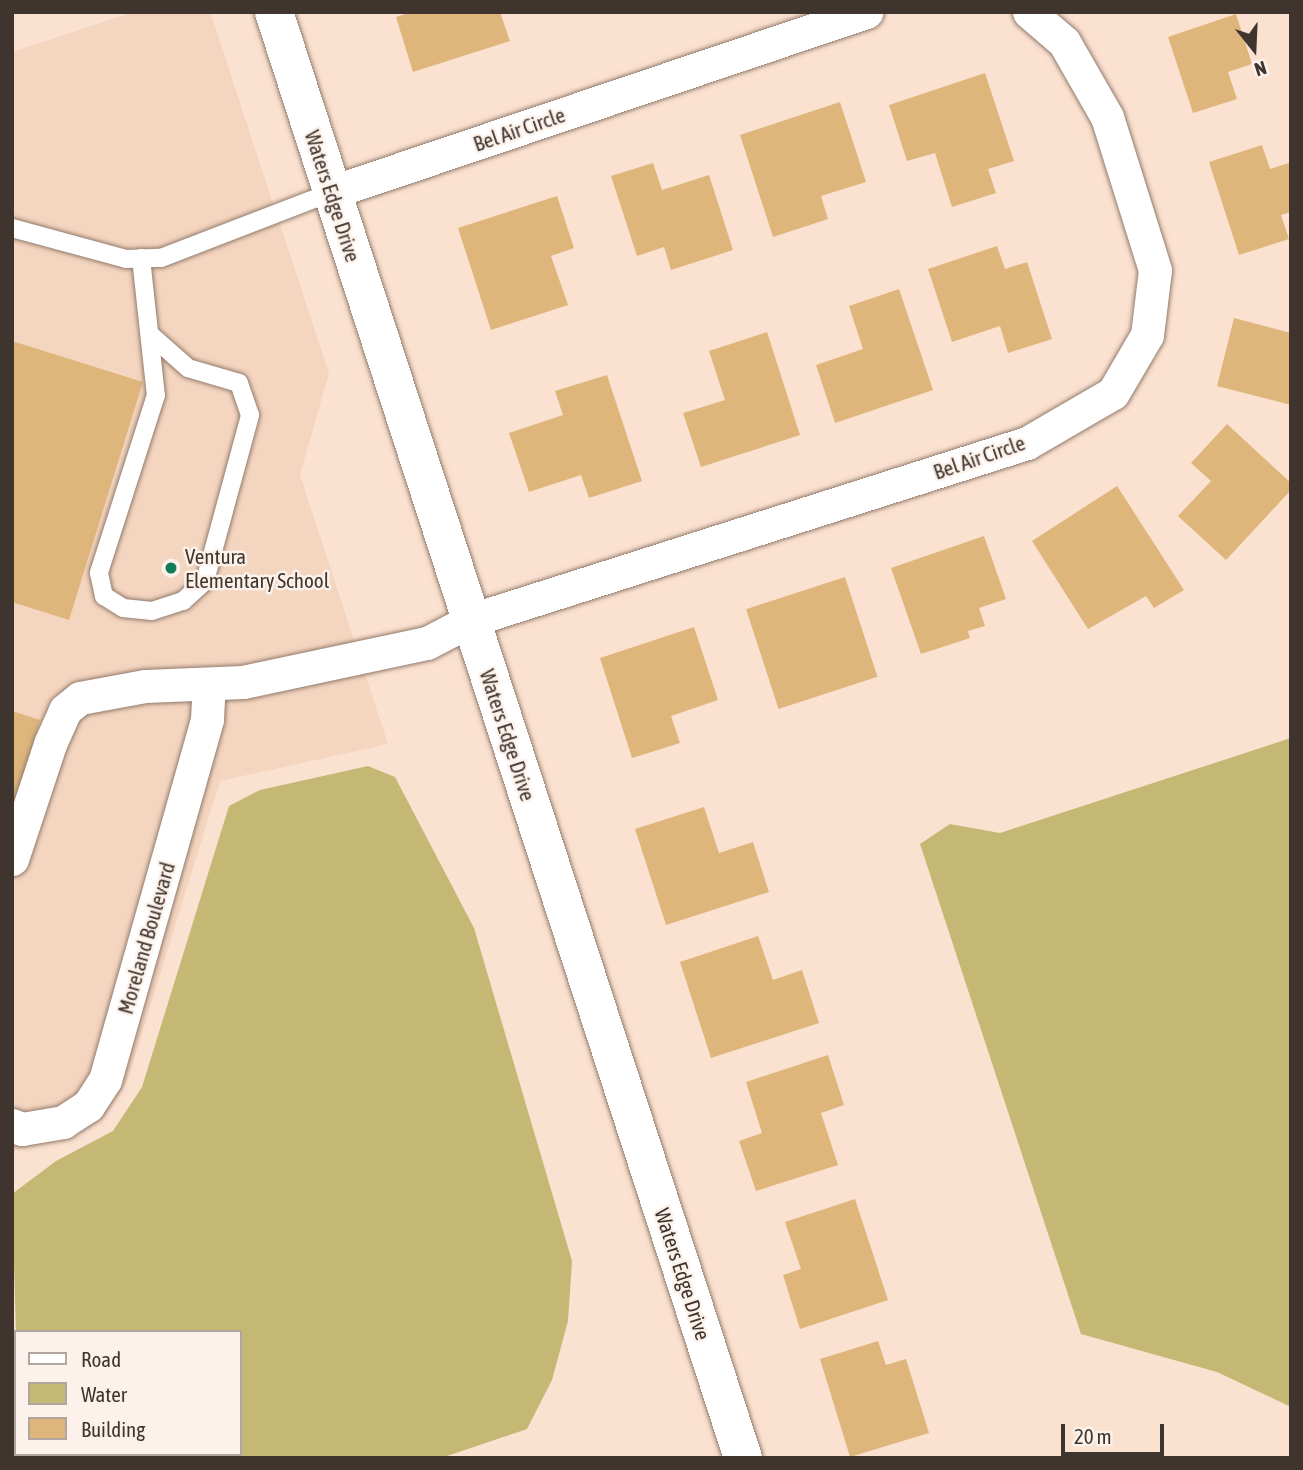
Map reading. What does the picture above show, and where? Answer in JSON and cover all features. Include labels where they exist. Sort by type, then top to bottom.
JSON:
[{"type":"street","name":"Waters Edge Drive","points":[[274,12],[743,1458]]},
{"type":"street","name":"Bel Air Circle","points":[[332,192],[866,12]]},
{"type":"street","name":"Bel Air Circle","points":[[471,620],[1027,443],[1113,393],[1147,335],[1155,270],[1107,117],[1065,41],[1029,12]]},
{"type":"street","points":[[12,859],[65,710],[103,691],[209,686],[361,661],[427,643],[471,620]]},
{"type":"street","name":"Moreland Boulevard","points":[[15,1130],[63,1122],[88,1106],[105,1080],[207,719],[209,686]]},
{"type":"lane","points":[[12,228],[86,251],[161,258],[332,192]]},
{"type":"lane","points":[[141,258],[152,336],[156,396],[99,573],[104,596],[123,608],[152,611],[183,601],[205,581],[250,415],[239,383],[188,368],[152,336]]},
{"type":"shaded area","name":"Ventura Elementary School","points":[[134,12],[210,12],[329,373],[300,475],[388,744],[220,781],[127,1081],[105,1117],[83,1132],[12,1151],[12,52]]},
{"type":"shaded area","points":[[12,1366],[14,1456],[50,1458],[12,1458]]},
{"type":"water","points":[[1291,738],[1291,1407],[1217,1372],[1081,1334],[920,844],[950,824],[1000,833]]},
{"type":"water","points":[[368,766],[395,777],[474,928],[572,1261],[568,1321],[552,1380],[527,1429],[441,1458],[75,1458],[242,1456],[242,1330],[16,1330],[12,1194],[56,1161],[113,1131],[142,1087],[229,806],[260,790]]},
{"type":"building","points":[[412,12],[500,12],[510,41],[413,72],[396,17]]},
{"type":"building","points":[[1236,14],[1252,64],[1228,72],[1237,99],[1193,113],[1168,37]]},
{"type":"building","points":[[985,73],[1014,161],[988,169],[996,193],[952,207],[935,153],[907,161],[889,105]]},
{"type":"building","points":[[840,102],[866,182],[821,196],[828,219],[773,237],[740,135]]},
{"type":"building","points":[[1262,145],[1270,169],[1289,163],[1291,169],[1291,212],[1281,215],[1289,239],[1239,255],[1209,162]]},
{"type":"building","points":[[653,163],[662,190],[709,175],[733,250],[671,270],[664,247],[637,256],[611,176]]},
{"type":"building","points":[[557,196],[574,248],[551,256],[568,305],[491,330],[458,228]]},
{"type":"building","points":[[997,246],[1005,269],[1027,262],[1052,339],[1008,353],[1000,326],[952,342],[928,269]]},
{"type":"building","points":[[899,289],[933,390],[835,423],[816,365],[863,349],[849,306]]},
{"type":"building","points":[[1234,318],[1291,333],[1291,405],[1217,386]]},
{"type":"building","points":[[767,332],[800,435],[701,467],[683,413],[725,400],[709,351]]},
{"type":"building","points":[[12,341],[143,382],[69,620],[12,602]]},
{"type":"building","points":[[607,375],[642,481],[589,498],[581,475],[529,492],[509,433],[563,415],[555,391]]},
{"type":"building","points":[[1227,424],[1291,483],[1291,490],[1226,560],[1178,516],[1211,481],[1191,463]]},
{"type":"building","points":[[1117,486],[1184,590],[1154,608],[1146,596],[1088,629],[1032,541]]},
{"type":"building","points":[[984,536],[1006,599],[979,608],[985,626],[968,631],[970,638],[921,654],[891,568]]},
{"type":"building","points":[[845,577],[877,677],[779,709],[746,609]]},
{"type":"building","points":[[694,627],[718,700],[671,716],[680,743],[632,758],[600,658]]},
{"type":"building","points":[[12,711],[40,720],[13,808],[12,808]]},
{"type":"building","points":[[704,807],[719,853],[753,842],[769,892],[666,925],[635,829]]},
{"type":"building","points":[[758,936],[773,980],[802,970],[819,1023],[711,1058],[680,962]]},
{"type":"building","points":[[828,1055],[844,1105],[821,1113],[838,1165],[756,1191],[739,1141],[762,1133],[746,1082]]},
{"type":"building","points":[[855,1199],[888,1300],[800,1329],[783,1275],[801,1269],[785,1222]]},
{"type":"building","points":[[878,1341],[886,1365],[906,1359],[929,1433],[850,1457],[820,1359]]},
{"type":"place","name":"Ventura Elementary School","points":[[171,568]]}]
